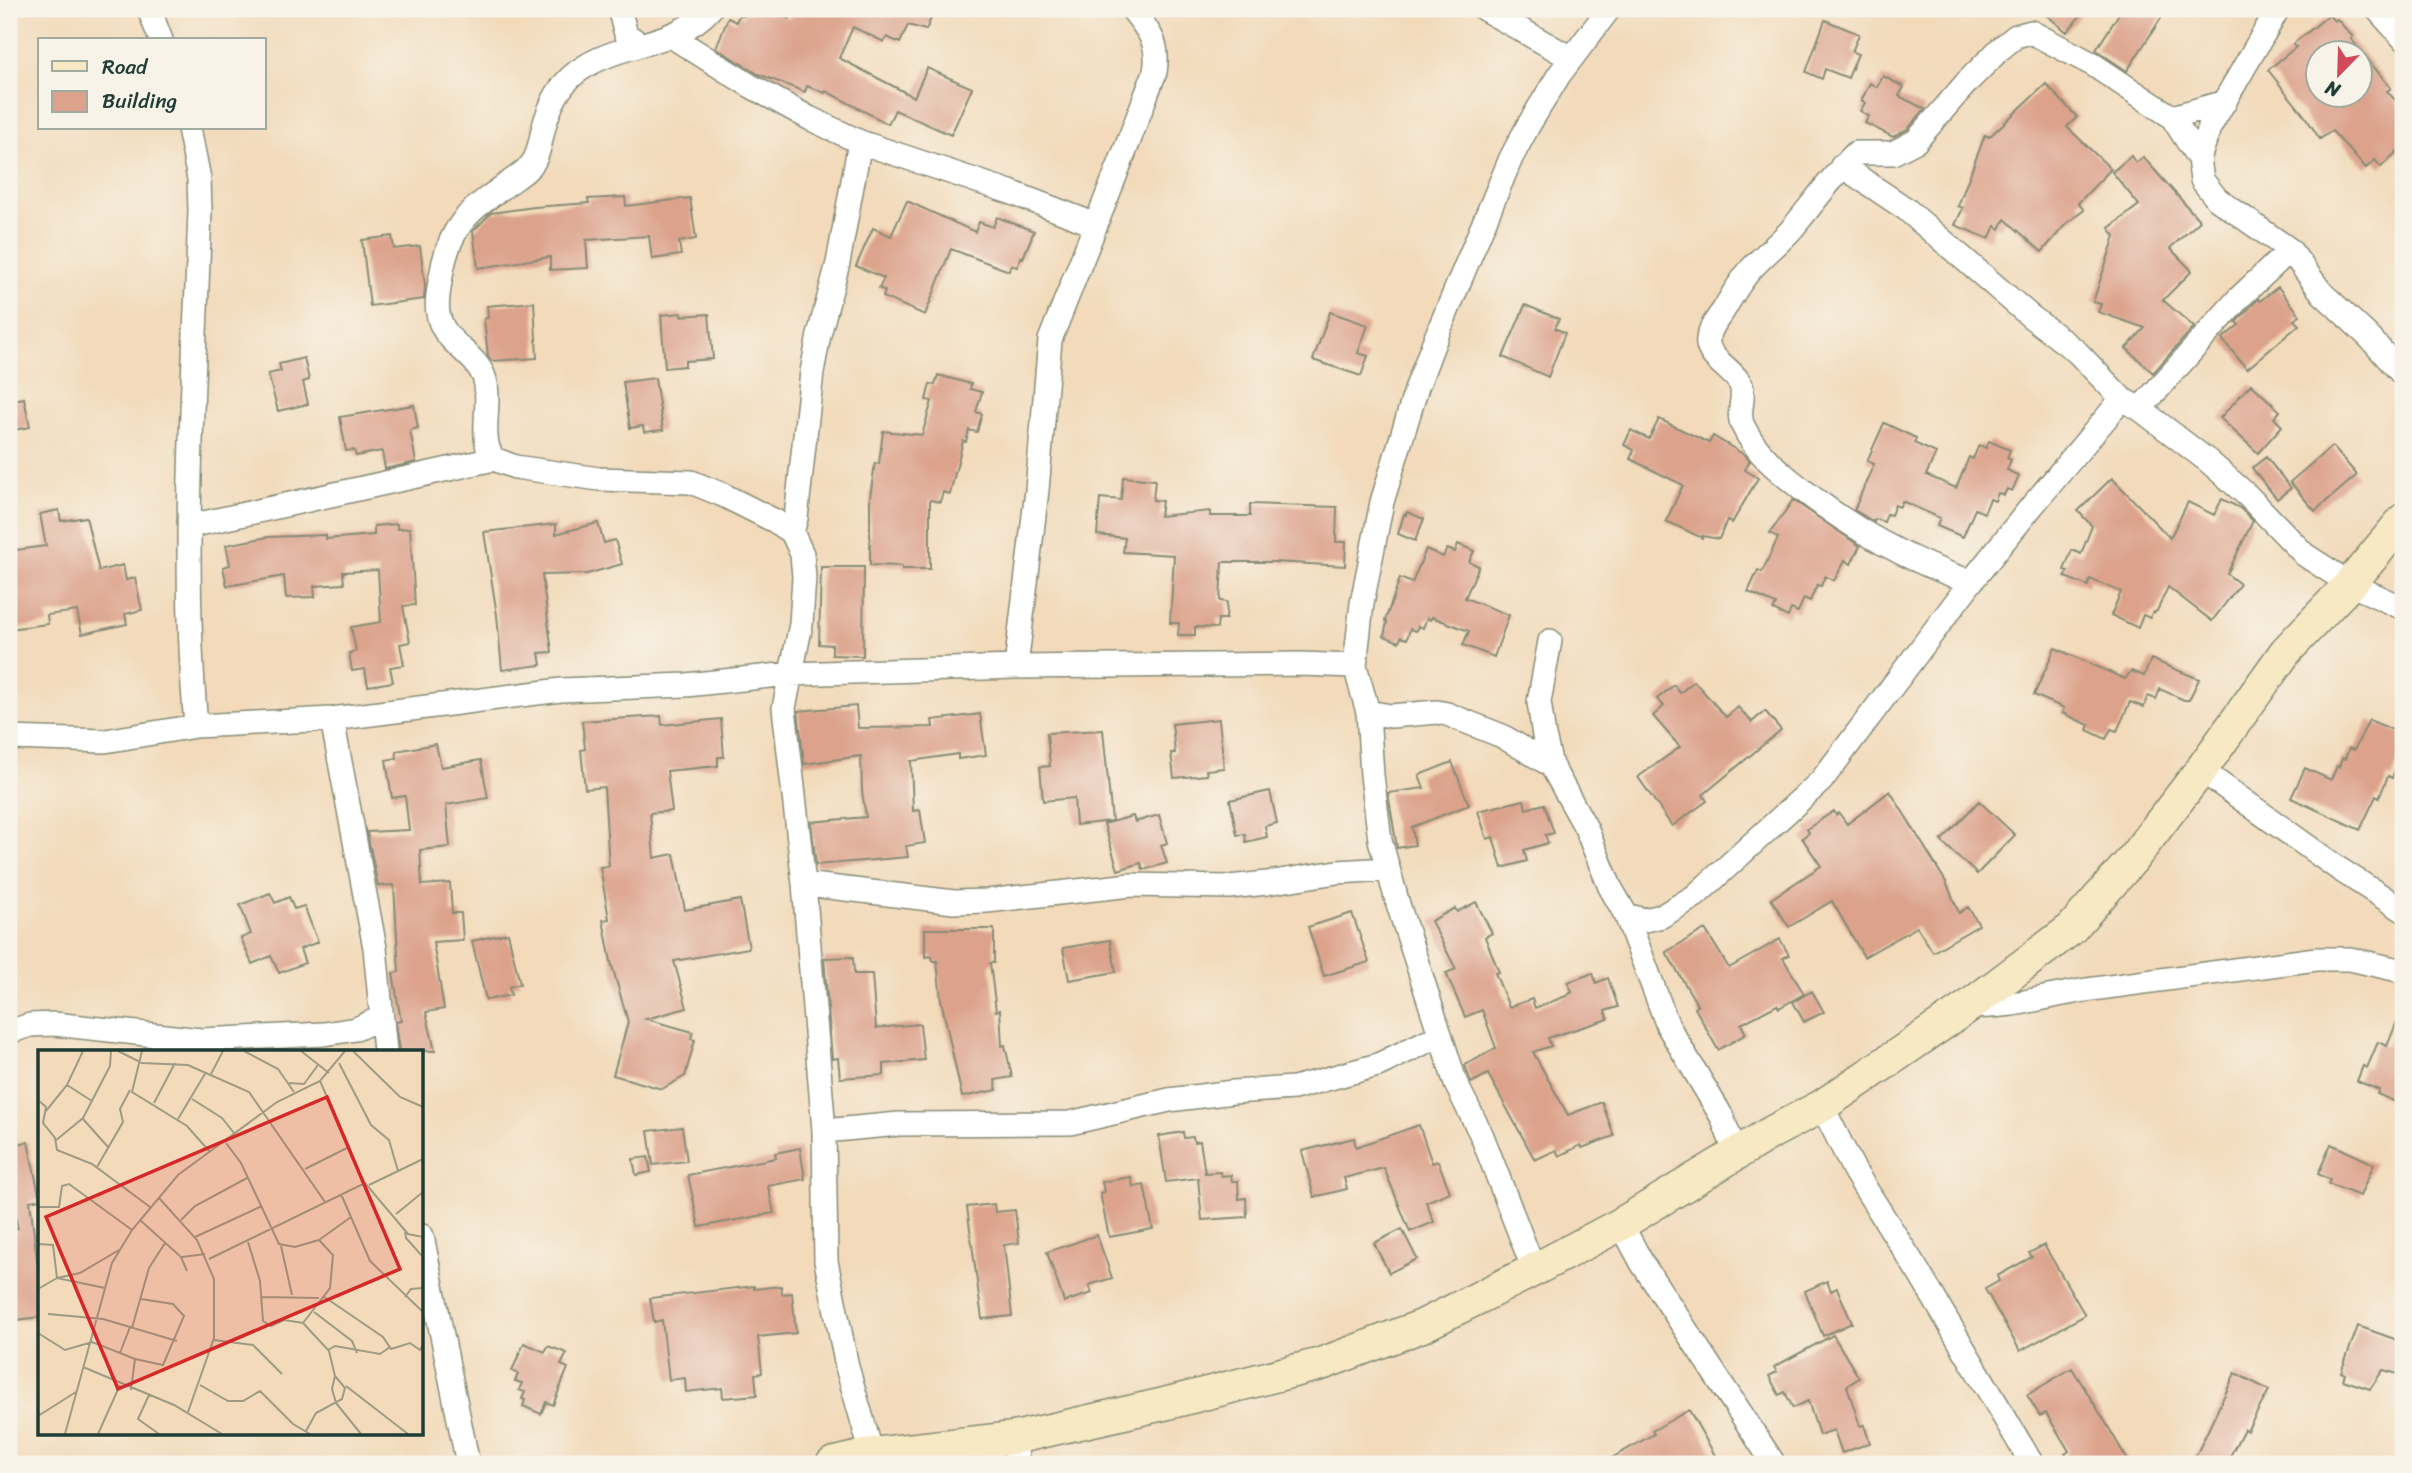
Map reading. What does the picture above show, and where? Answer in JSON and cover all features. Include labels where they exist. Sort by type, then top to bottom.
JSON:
[{"type":"main road","points":[[832,1464],[872,1454],[1016,1451],[1164,1404],[1321,1364],[1422,1326],[1534,1270],[1622,1224],[1736,1154],[1822,1106],[1969,1006],[2071,929],[2131,860],[2201,770],[2286,651],[2350,584],[2403,520]]},
{"type":"street","points":[[149,9],[160,38]]},
{"type":"street","points":[[619,9],[626,34],[640,44]]},
{"type":"street","points":[[710,9],[671,36],[601,57],[566,80],[549,112],[539,149],[531,165],[469,212],[460,222],[449,246],[438,292],[439,319],[447,334],[483,375],[487,397],[486,441],[494,459],[515,467],[599,480],[691,482],[752,508],[792,532]]},
{"type":"street","points":[[1016,667],[1037,490],[1049,340],[1155,72],[1156,46],[1132,9]]},
{"type":"street","points":[[1484,9],[1571,58]]},
{"type":"street","points":[[1534,1270],[1482,1136],[1456,1084],[1388,869],[1378,827],[1368,712],[1356,666],[1368,561],[1382,502],[1417,387],[1511,158],[1571,58],[1609,9]]},
{"type":"street","points":[[2199,159],[2209,128],[2278,9]]},
{"type":"street","points":[[2389,13],[2403,38]]},
{"type":"street","points":[[1971,582],[1918,561],[1867,536],[1773,467],[1757,451],[1742,425],[1741,385],[1733,372],[1708,346],[1712,326],[1751,268],[1789,231],[1842,166],[1856,153],[1894,153],[1916,141],[1967,82],[2016,36],[2031,32],[2092,64],[2172,117],[2199,159],[2202,180],[2217,199],[2290,250],[2322,293],[2369,337],[2403,375]]},
{"type":"street","points":[[671,36],[749,85],[860,142],[1010,192],[1096,225]]},
{"type":"street","points":[[2172,117],[2225,102]]},
{"type":"street","points":[[189,130],[198,179],[200,210],[191,413],[190,527],[190,631],[196,726]]},
{"type":"street","points":[[860,142],[838,263],[814,360],[792,532],[802,554],[804,577],[801,624],[784,708],[804,884],[824,1131],[826,1261],[847,1367],[872,1454]]},
{"type":"street","points":[[1842,166],[1906,209],[2022,309],[2077,352],[2131,404],[2208,461],[2248,496],[2305,555],[2350,584],[2403,608]]},
{"type":"street","points":[[1626,915],[1645,920],[1662,916],[1695,896],[1821,781],[1971,582],[2032,506],[2131,404],[2290,250]]},
{"type":"street","points":[[190,527],[494,459]]},
{"type":"street","points":[[1550,641],[1539,702],[1551,765],[1586,828],[1610,887],[1626,915],[1668,1026],[1722,1117],[1736,1154]]},
{"type":"street","points":[[9,738],[105,741],[196,726],[332,719],[561,690],[685,685],[789,674],[1016,667],[1356,666]]},
{"type":"street","points":[[1368,712],[1391,716],[1437,712],[1447,714],[1502,736],[1551,765]]},
{"type":"street","points":[[332,719],[374,948],[385,1050]]},
{"type":"street","points":[[2201,770],[2339,869],[2403,910]]},
{"type":"street","points":[[804,884],[954,902],[1131,885],[1229,887],[1336,872],[1388,869]]},
{"type":"street","points":[[1969,1006],[1990,1008],[2015,1005],[2133,983],[2324,959],[2350,959],[2403,971]]},
{"type":"street","points":[[9,1032],[30,1025],[54,1024],[201,1040],[259,1038],[356,1029],[380,1018]]},
{"type":"street","points":[[824,1131],[899,1124],[1070,1123],[1169,1100],[1294,1088],[1378,1065],[1440,1035]]},
{"type":"street","points":[[1822,1106],[1855,1172],[1919,1273],[2032,1464]]},
{"type":"street","points":[[1622,1224],[1642,1263],[1774,1464]]},
{"type":"street","points":[[424,1246],[468,1464]]},
{"type":"building","points":[[752,9],[766,9],[789,19],[794,9],[935,9],[926,30],[908,25],[900,43],[887,37],[884,42],[853,27],[839,58],[914,97],[927,68],[972,88],[951,135],[895,110],[888,124],[826,91],[825,93],[807,86],[805,92],[758,74],[716,48],[728,18],[736,22],[739,15],[744,16],[745,12],[749,14]]},
{"type":"building","points":[[2039,9],[2086,9],[2067,32]]},
{"type":"building","points":[[2122,9],[2167,9],[2127,71],[2096,50]]},
{"type":"building","points":[[2329,15],[2334,21],[2337,19],[2353,37],[2304,38],[2304,108],[2374,108],[2374,67],[2391,88],[2387,91],[2403,109],[2403,146],[2381,167],[2375,160],[2366,168],[2332,131],[2320,139],[2268,70],[2296,47],[2293,44]]},
{"type":"building","points":[[1825,20],[1859,34],[1852,52],[1858,54],[1848,78],[1825,69],[1822,79],[1806,72]]},
{"type":"building","points":[[1883,76],[1904,87],[1899,96],[1925,109],[1907,130],[1893,137],[1865,123],[1869,116],[1860,111],[1865,103],[1861,101],[1870,83],[1877,87]]},
{"type":"building","points":[[2046,84],[2077,117],[2067,127],[2111,169],[2078,203],[2084,210],[2066,224],[2042,252],[2005,219],[2000,229],[1995,226],[1989,239],[1955,225],[1963,208],[1958,206],[1985,135],[1989,137]]},
{"type":"building","points":[[2131,156],[2136,163],[2143,157],[2200,221],[2170,248],[2192,271],[2163,300],[2194,327],[2153,373],[2126,348],[2145,328],[2098,312],[2101,304],[2093,302],[2115,236],[2109,228],[2139,205],[2112,172]]},
{"type":"building","points":[[625,197],[626,206],[690,198],[696,239],[679,242],[681,255],[652,259],[649,236],[586,240],[588,268],[550,270],[550,257],[478,268],[473,231],[491,213],[589,203],[588,199]]},
{"type":"building","points":[[907,201],[975,232],[979,222],[993,227],[997,217],[1034,231],[1023,258],[1021,257],[1017,267],[1011,265],[1009,271],[951,249],[925,315],[883,297],[885,291],[879,288],[884,278],[856,266],[873,228],[891,236]]},
{"type":"building","points":[[392,236],[394,249],[420,246],[424,299],[370,306],[362,240]]},
{"type":"building","points":[[2278,287],[2300,315],[2294,320],[2299,325],[2247,369],[2222,339],[2239,325],[2236,322],[2258,299],[2260,301]]},
{"type":"building","points":[[534,302],[537,358],[492,361],[488,356],[484,319],[488,318],[487,306]]},
{"type":"building","points":[[1525,305],[1559,319],[1555,328],[1565,333],[1548,377],[1503,357]]},
{"type":"building","points":[[1330,312],[1368,325],[1358,353],[1368,356],[1361,376],[1313,360]]},
{"type":"building","points":[[681,313],[681,316],[709,314],[713,359],[685,361],[685,366],[665,368],[661,315]]},
{"type":"building","points":[[304,358],[309,380],[303,382],[308,404],[278,411],[268,374],[281,371],[279,364]]},
{"type":"building","points":[[938,375],[971,384],[970,389],[982,392],[976,412],[982,414],[977,432],[969,430],[966,442],[963,441],[950,494],[943,492],[940,502],[930,500],[930,569],[870,565],[870,497],[875,463],[879,464],[883,431],[922,435],[932,401],[926,400],[930,384],[935,385]]},
{"type":"building","points":[[655,378],[663,430],[644,432],[643,426],[630,428],[623,382]]},
{"type":"building","points":[[2251,384],[2280,411],[2274,418],[2282,426],[2258,453],[2220,418]]},
{"type":"building","points":[[24,398],[30,427],[9,431],[9,401]]},
{"type":"building","points":[[414,405],[418,428],[410,430],[416,462],[385,469],[382,451],[356,456],[354,450],[346,451],[340,417]]},
{"type":"building","points":[[1659,419],[1709,443],[1713,436],[1750,461],[1745,470],[1758,478],[1732,523],[1727,520],[1719,539],[1702,538],[1666,521],[1683,485],[1630,459],[1634,450],[1624,445],[1631,430],[1649,439]]},
{"type":"building","points":[[1884,423],[1916,438],[1914,443],[1936,453],[1926,475],[1956,488],[1969,457],[1973,459],[1979,445],[1986,448],[1989,441],[2010,450],[2007,458],[2011,460],[2007,470],[2019,476],[2012,491],[2007,489],[2004,495],[1998,493],[1995,501],[1990,499],[1984,513],[1975,509],[1963,537],[1937,526],[1940,518],[1902,501],[1900,507],[1895,505],[1891,515],[1887,514],[1884,522],[1875,519],[1874,522],[1854,510],[1874,464],[1867,461]]},
{"type":"building","points":[[2332,446],[2357,475],[2315,511],[2290,482]]},
{"type":"building","points":[[2266,457],[2291,488],[2277,499],[2252,468]]},
{"type":"building","points":[[1123,477],[1155,480],[1153,500],[1162,501],[1160,516],[1210,511],[1210,516],[1250,516],[1250,504],[1337,507],[1336,542],[1346,542],[1345,566],[1222,562],[1220,601],[1227,602],[1226,619],[1218,619],[1217,628],[1195,627],[1195,635],[1178,635],[1179,623],[1170,623],[1174,555],[1123,552],[1125,538],[1097,535],[1100,498],[1121,500]]},
{"type":"building","points":[[2112,478],[2170,538],[2188,502],[2214,515],[2222,499],[2240,508],[2253,521],[2227,574],[2240,584],[2212,621],[2168,587],[2157,611],[2152,613],[2150,618],[2143,615],[2138,628],[2111,615],[2121,592],[2090,579],[2088,586],[2065,577],[2068,571],[2064,570],[2072,550],[2081,554],[2092,526],[2078,511]]},
{"type":"building","points":[[1793,500],[1860,546],[1851,564],[1845,560],[1834,581],[1825,576],[1821,586],[1817,585],[1810,601],[1804,598],[1798,612],[1791,609],[1788,617],[1773,610],[1776,604],[1748,592],[1758,570],[1762,572],[1778,538],[1770,533]]},
{"type":"building","points":[[59,510],[61,521],[86,517],[99,571],[123,565],[126,580],[135,578],[142,610],[125,614],[127,624],[82,634],[77,611],[47,615],[48,624],[9,629],[9,551],[46,546],[40,514]]},
{"type":"building","points":[[1407,512],[1424,519],[1415,541],[1398,534]]},
{"type":"building","points":[[598,523],[604,543],[615,540],[622,564],[587,574],[542,575],[552,652],[539,653],[541,665],[502,670],[497,615],[484,532],[556,524],[556,534]]},
{"type":"building","points":[[397,524],[397,529],[410,528],[415,605],[403,606],[410,642],[400,644],[404,665],[390,667],[393,682],[368,686],[365,669],[352,671],[349,653],[356,651],[351,627],[381,622],[378,570],[343,572],[344,584],[314,586],[315,597],[286,598],[284,576],[227,586],[223,567],[230,565],[226,545],[268,537],[326,535],[326,539],[374,535],[374,526]]},
{"type":"building","points":[[1458,544],[1474,551],[1469,562],[1479,566],[1465,598],[1509,615],[1494,657],[1463,645],[1469,631],[1432,617],[1430,620],[1427,618],[1423,628],[1418,626],[1416,631],[1410,629],[1407,639],[1401,637],[1399,642],[1384,636],[1385,621],[1400,578],[1412,583],[1426,549],[1443,557],[1447,549],[1455,552]]},
{"type":"building","points":[[821,567],[864,567],[863,656],[832,655],[832,645],[819,644]]},
{"type":"building","points":[[2055,648],[2125,679],[2131,671],[2144,676],[2151,659],[2199,679],[2189,700],[2160,689],[2156,699],[2148,696],[2144,707],[2130,702],[2117,731],[2111,729],[2106,739],[2087,730],[2089,725],[2062,713],[2064,708],[2034,695]]},
{"type":"building","points":[[1694,681],[1726,717],[1738,707],[1752,722],[1765,711],[1781,730],[1703,795],[1707,801],[1672,826],[1638,777],[1680,747],[1653,716],[1664,706],[1657,699],[1674,685],[1680,693]]},
{"type":"building","points":[[856,706],[858,728],[933,727],[932,720],[980,714],[986,755],[958,759],[958,754],[911,761],[913,811],[920,810],[925,843],[906,846],[908,857],[816,865],[811,822],[866,817],[861,756],[804,764],[798,711]]},
{"type":"building","points":[[661,716],[662,725],[721,719],[724,757],[718,757],[718,766],[667,771],[672,811],[650,813],[654,858],[674,854],[685,910],[740,900],[749,948],[674,961],[687,1008],[646,1019],[693,1032],[691,1039],[695,1040],[685,1076],[662,1089],[613,1075],[628,1022],[611,962],[603,920],[609,919],[600,867],[609,866],[604,787],[585,789],[581,750],[585,749],[582,721]]},
{"type":"building","points":[[1219,719],[1224,768],[1206,770],[1207,775],[1174,778],[1172,724]]},
{"type":"building","points":[[2369,720],[2403,734],[2403,750],[2392,778],[2388,776],[2379,798],[2376,796],[2360,830],[2291,798],[2305,768],[2331,780],[2349,748],[2354,750]]},
{"type":"building","points":[[1103,730],[1112,821],[1076,825],[1074,798],[1043,801],[1040,767],[1050,766],[1047,733]]},
{"type":"building","points":[[436,744],[441,767],[481,760],[488,798],[446,805],[450,847],[420,850],[422,885],[450,883],[452,913],[461,913],[463,940],[433,942],[444,1009],[426,1012],[435,1051],[399,1050],[396,1022],[401,1021],[393,973],[399,972],[394,885],[378,886],[367,832],[409,830],[405,796],[392,798],[386,760],[397,758],[396,751]]},
{"type":"building","points":[[1452,762],[1469,805],[1412,827],[1415,845],[1397,848],[1388,793],[1424,788],[1419,775]]},
{"type":"building","points":[[1270,791],[1277,823],[1265,826],[1267,837],[1246,842],[1245,834],[1237,835],[1230,800]]},
{"type":"building","points":[[1890,791],[1946,882],[1959,913],[1968,907],[1979,925],[1933,952],[1917,927],[1864,957],[1832,901],[1789,927],[1771,899],[1821,866],[1802,838],[1809,833],[1807,829],[1834,811],[1836,815],[1839,813],[1847,824]]},
{"type":"building","points":[[1524,800],[1526,809],[1544,804],[1554,833],[1545,835],[1548,843],[1524,850],[1527,861],[1502,868],[1493,837],[1487,839],[1478,811]]},
{"type":"building","points":[[1979,801],[2015,835],[1977,874],[1941,841]]},
{"type":"building","points":[[1159,815],[1167,843],[1161,845],[1167,863],[1143,870],[1141,863],[1118,870],[1104,824],[1133,816],[1135,822]]},
{"type":"building","points":[[270,893],[275,903],[289,897],[294,909],[304,906],[318,942],[300,949],[305,963],[279,973],[271,956],[252,964],[241,938],[251,934],[240,905]]},
{"type":"building","points":[[1476,902],[1492,933],[1485,937],[1499,972],[1495,973],[1509,1007],[1532,999],[1535,1008],[1566,996],[1572,992],[1568,982],[1593,973],[1596,983],[1608,978],[1618,1007],[1605,1011],[1608,1019],[1548,1038],[1551,1046],[1533,1052],[1568,1115],[1602,1102],[1614,1136],[1582,1148],[1581,1145],[1559,1156],[1556,1150],[1535,1160],[1488,1074],[1471,1083],[1465,1065],[1496,1048],[1482,1010],[1465,1017],[1446,973],[1456,969],[1431,921],[1455,908],[1457,912]]},
{"type":"building","points":[[1352,913],[1369,962],[1324,976],[1308,927]]},
{"type":"building","points":[[925,929],[994,929],[994,963],[990,963],[996,1011],[1000,1010],[1002,1046],[1005,1045],[1012,1077],[995,1080],[997,1090],[962,1097],[941,1000],[937,961],[933,961],[932,956],[925,957]]},
{"type":"building","points":[[1705,929],[1729,968],[1780,939],[1789,955],[1783,958],[1804,994],[1741,1024],[1746,1034],[1718,1050],[1695,1008],[1698,1006],[1666,952]]},
{"type":"building","points":[[508,933],[520,984],[509,987],[511,995],[486,1000],[472,941]]},
{"type":"building","points":[[1110,940],[1116,972],[1069,980],[1063,948]]},
{"type":"building","points":[[853,957],[854,974],[872,974],[876,1028],[920,1024],[924,1060],[884,1064],[884,1075],[840,1078],[838,1058],[832,1059],[824,958]]},
{"type":"building","points":[[1812,991],[1824,1012],[1804,1022],[1793,1002]]},
{"type":"building","points":[[2403,1007],[2403,1105],[2377,1094],[2379,1090],[2357,1081],[2363,1066],[2367,1068],[2378,1042],[2387,1046]]},
{"type":"building","points":[[1419,1125],[1432,1163],[1438,1161],[1450,1192],[1426,1202],[1434,1222],[1410,1232],[1384,1168],[1344,1178],[1347,1189],[1314,1197],[1302,1151],[1354,1138],[1356,1147]]},
{"type":"building","points":[[682,1127],[687,1161],[653,1165],[648,1131]]},
{"type":"building","points":[[1183,1132],[1184,1138],[1193,1137],[1194,1142],[1200,1141],[1205,1173],[1220,1172],[1221,1176],[1231,1175],[1232,1181],[1238,1181],[1239,1199],[1246,1198],[1247,1217],[1202,1220],[1198,1178],[1166,1182],[1159,1136]]},
{"type":"building","points":[[28,1142],[38,1190],[38,1199],[30,1201],[38,1267],[38,1317],[9,1321],[9,1230],[18,1228],[9,1184],[9,1145]]},
{"type":"building","points":[[2331,1144],[2374,1164],[2360,1196],[2328,1184],[2330,1180],[2318,1174]]},
{"type":"building","points":[[800,1148],[805,1179],[768,1186],[774,1213],[699,1227],[688,1175],[776,1158],[775,1153]]},
{"type":"building","points":[[648,1157],[651,1172],[636,1175],[633,1159]]},
{"type":"building","points":[[1131,1177],[1133,1187],[1144,1185],[1153,1229],[1109,1237],[1100,1193],[1104,1192],[1102,1182]]},
{"type":"building","points":[[994,1204],[995,1212],[1015,1210],[1019,1243],[1004,1245],[1012,1316],[982,1319],[967,1207]]},
{"type":"building","points":[[1402,1229],[1417,1259],[1389,1273],[1374,1243]]},
{"type":"building","points":[[1097,1235],[1112,1278],[1089,1285],[1092,1293],[1064,1302],[1047,1252]]},
{"type":"building","points":[[2044,1245],[2085,1315],[2020,1351],[1985,1289],[1999,1281],[1997,1276],[2032,1257],[2029,1253]]},
{"type":"building","points":[[1827,1281],[1831,1291],[1837,1288],[1852,1323],[1823,1336],[1805,1291]]},
{"type":"building","points":[[754,1286],[754,1289],[781,1286],[782,1294],[792,1293],[796,1333],[758,1337],[762,1373],[755,1374],[757,1395],[723,1398],[722,1388],[686,1392],[685,1378],[669,1380],[662,1320],[654,1322],[650,1298]]},
{"type":"building","points":[[2358,1326],[2403,1342],[2403,1361],[2398,1374],[2383,1370],[2370,1389],[2343,1380],[2345,1374],[2341,1372]]},
{"type":"building","points":[[1833,1335],[1859,1378],[1847,1386],[1860,1426],[1864,1425],[1870,1443],[1842,1453],[1834,1430],[1819,1435],[1808,1401],[1793,1408],[1785,1392],[1779,1395],[1769,1376],[1777,1372],[1774,1367]]},
{"type":"building","points":[[524,1343],[545,1352],[548,1346],[567,1353],[561,1365],[568,1368],[553,1405],[546,1402],[541,1414],[523,1406],[525,1392],[519,1390],[522,1383],[515,1381],[518,1374],[512,1371]]},
{"type":"building","points":[[2072,1368],[2130,1464],[2071,1464],[2065,1454],[2069,1451],[2046,1413],[2040,1416],[2027,1395]]},
{"type":"building","points":[[2235,1373],[2269,1390],[2226,1464],[2192,1464]]},
{"type":"building","points":[[1689,1410],[1720,1464],[1601,1464],[1654,1434],[1652,1431]]}]
